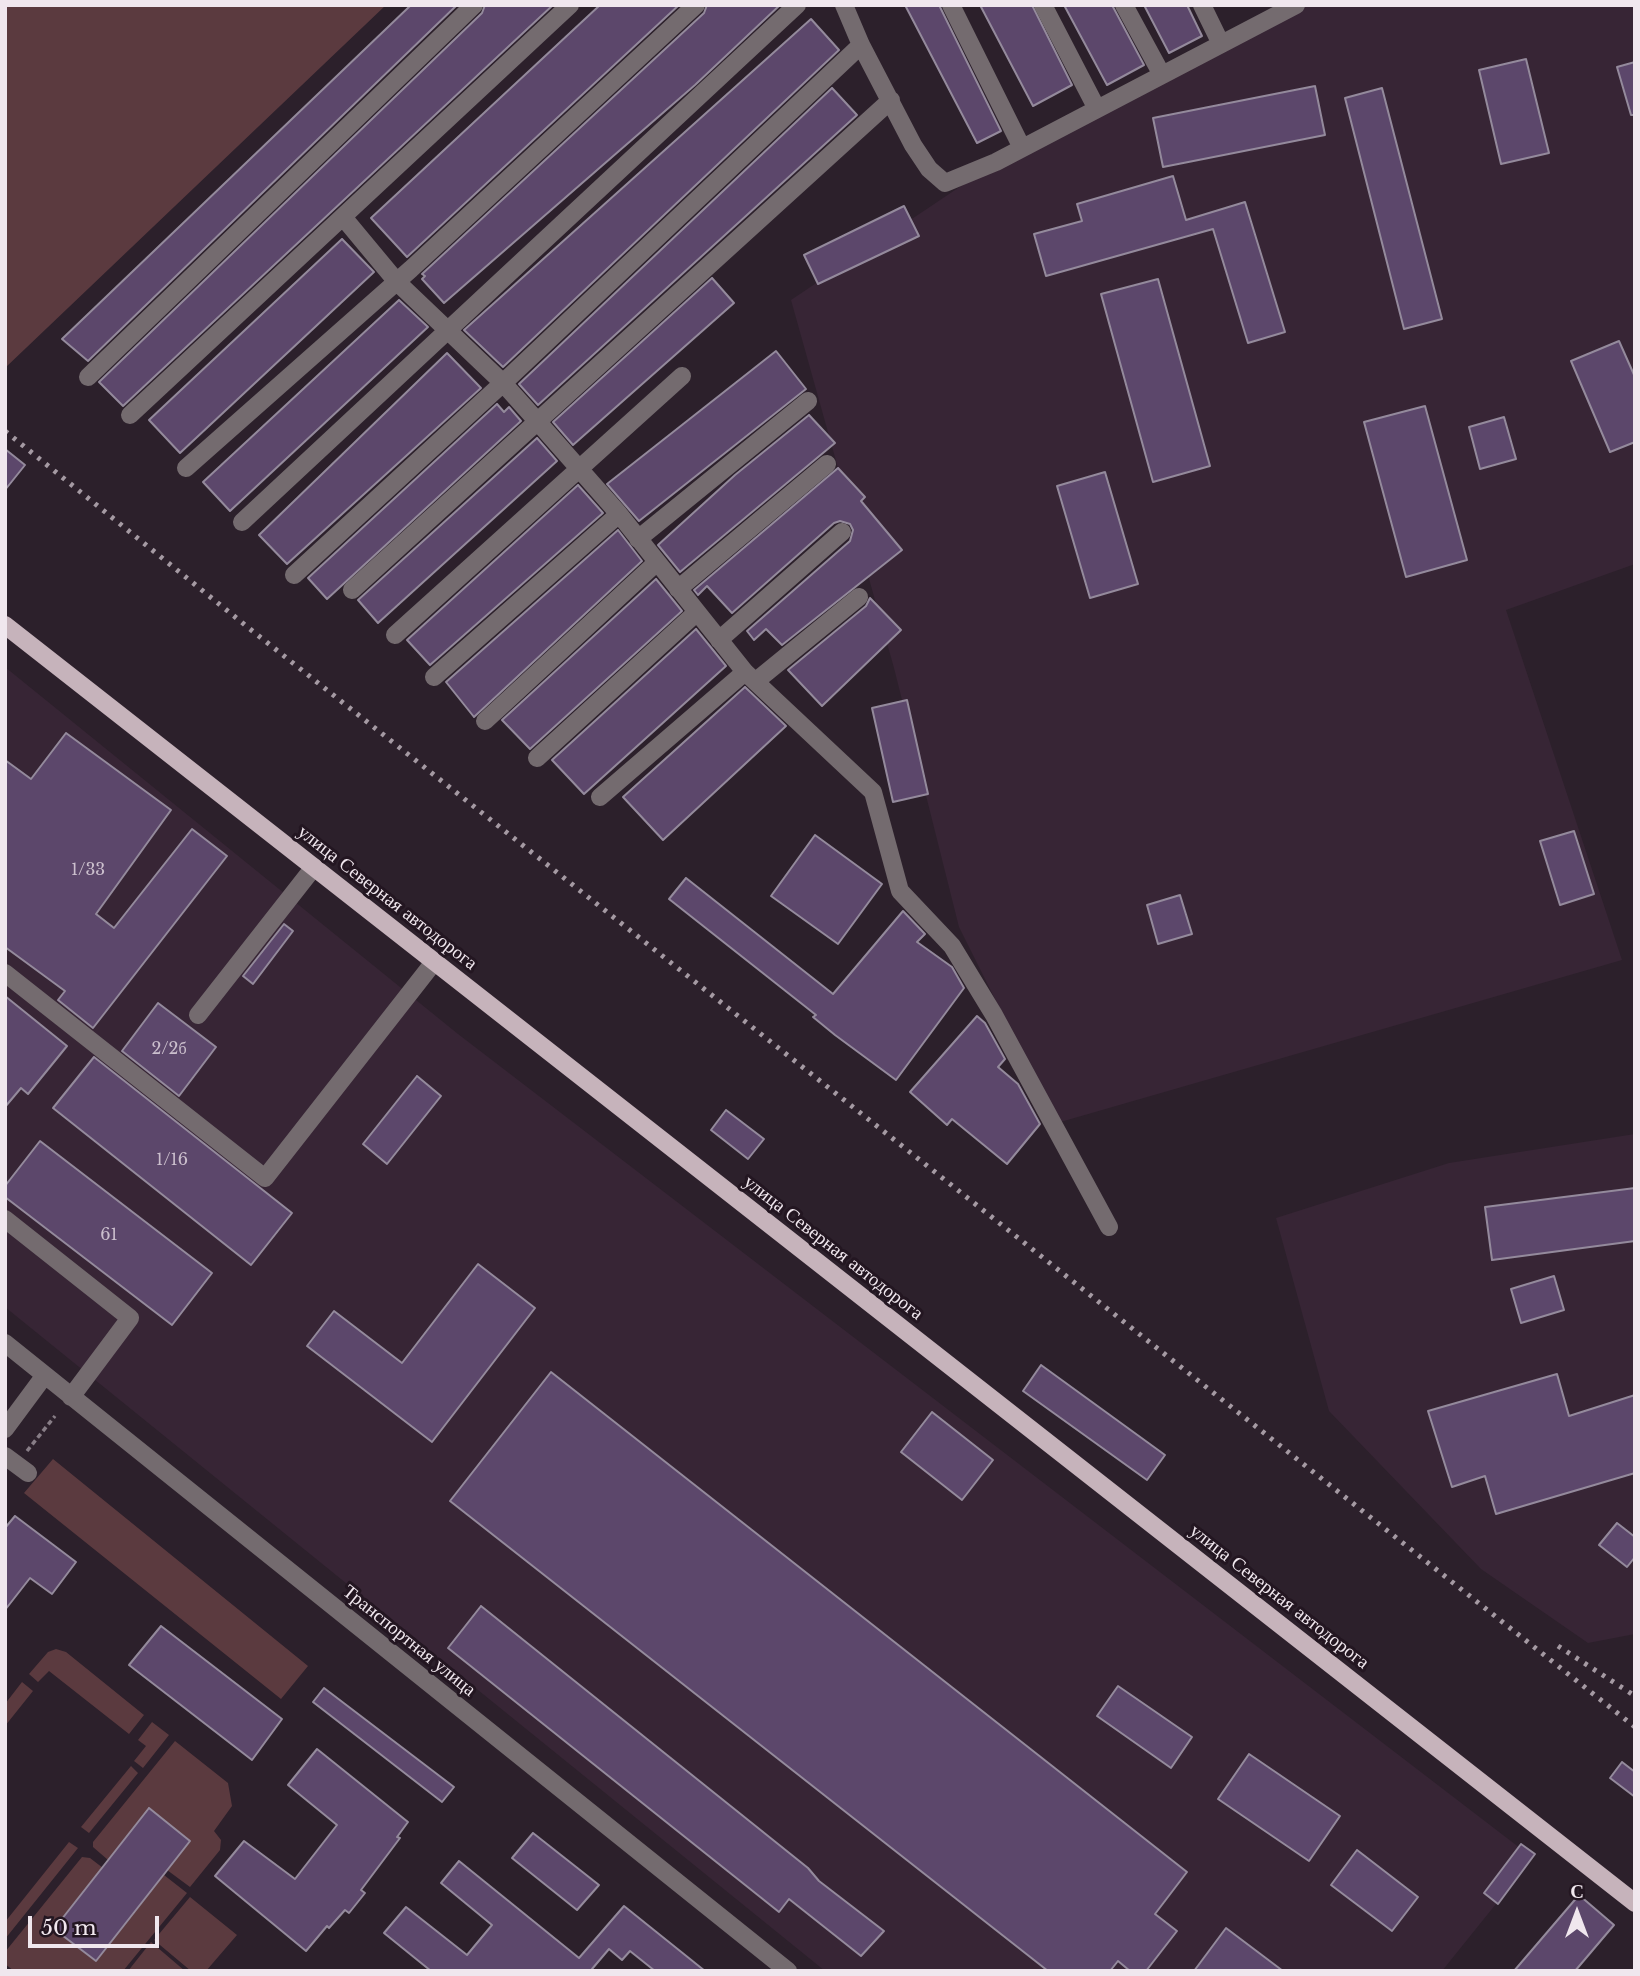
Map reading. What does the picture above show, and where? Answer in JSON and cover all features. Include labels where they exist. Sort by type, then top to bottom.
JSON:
[{"type":"main road","name":"улица Северная автодорога","points":[[5,625],[1635,1903]]},
{"type":"street","points":[[88,377],[474,5]]},
{"type":"street","points":[[130,415],[570,5]]},
{"type":"street","points":[[186,468],[397,282],[696,5]]},
{"type":"street","points":[[242,522],[797,5]]},
{"type":"street","points":[[844,5],[861,45],[924,161],[945,183],[1023,148],[1287,7]]},
{"type":"street","points":[[951,5],[1023,148]]},
{"type":"street","points":[[1043,5],[1097,109]]},
{"type":"street","points":[[1124,5],[1162,75]]},
{"type":"street","points":[[1202,5],[1221,44]]},
{"type":"street","points":[[294,575],[503,383],[861,45]]},
{"type":"street","points":[[352,590],[891,100]]},
{"type":"street","points":[[343,217],[397,282],[503,383],[538,422],[619,514],[750,676],[873,792],[900,891],[953,946],[994,1015],[1109,1227]]},
{"type":"street","points":[[395,635],[682,376]]},
{"type":"street","points":[[638,539],[807,401]]},
{"type":"street","points":[[678,589],[827,464]]},
{"type":"street","points":[[433,677],[619,514]]},
{"type":"street","points":[[719,640],[842,533]]},
{"type":"street","points":[[485,721],[656,563]]},
{"type":"street","points":[[600,797],[750,676],[859,597]]},
{"type":"street","points":[[537,758],[697,612]]},
{"type":"street","points":[[198,1015],[314,867]]},
{"type":"street","points":[[5,973],[265,1178],[434,962]]},
{"type":"street","points":[[5,1219],[130,1318],[71,1397]]},
{"type":"street","name":"Транспортная улица","points":[[5,1343],[788,1971]]},
{"type":"street","points":[[5,1429],[45,1375]]},
{"type":"path","points":[[16,1464],[55,1416]]},
{"type":"shaded area","points":[[5,5],[386,5],[5,368]]},
{"type":"shaded area","points":[[1308,5],[1635,5],[1635,564],[1506,610],[1622,960],[1057,1123],[959,927],[894,668],[791,300],[961,186]]},
{"type":"shaded area","points":[[5,667],[458,1034],[1533,1858],[1442,1971],[825,1971],[5,1307]]},
{"type":"shaded area","points":[[1635,1134],[1635,1634],[1588,1643],[1481,1569],[1329,1411],[1276,1218],[1449,1163]]},
{"type":"shaded area","points":[[53,1459],[308,1666],[281,1699],[24,1493]]},
{"type":"shaded area","points":[[56,1649],[66,1652],[144,1715],[129,1734],[49,1671],[38,1682],[29,1674],[48,1652]]},
{"type":"shaded area","points":[[22,1682],[33,1691],[5,1726],[5,1704]]},
{"type":"shaded area","points":[[152,1722],[169,1735],[143,1768],[134,1761],[146,1746],[138,1740]]},
{"type":"shaded area","points":[[175,1741],[228,1783],[232,1806],[214,1831],[221,1840],[220,1850],[190,1887],[167,1870],[108,1860],[93,1847],[93,1842]]},
{"type":"shaded area","points":[[131,1766],[138,1773],[89,1833],[81,1827]]},
{"type":"shaded area","points":[[69,1842],[78,1848],[5,1939],[5,1922]]},
{"type":"shaded area","points":[[82,1857],[90,1858],[103,1868],[54,1929],[96,1961],[164,1875],[187,1893],[123,1971],[14,1971],[5,1964],[5,1952]]},
{"type":"shaded area","points":[[190,1897],[237,1935],[206,1971],[191,1971],[154,1940]]},
{"type":"shaded area","points":[[151,1942],[185,1971],[128,1971]]},
{"type":"building","points":[[411,5],[457,5],[88,361],[62,339]]},
{"type":"building","points":[[485,5],[553,5],[123,406],[99,382],[482,13]]},
{"type":"building","points":[[600,5],[679,5],[407,257],[371,218]]},
{"type":"building","points":[[707,5],[780,5],[695,85],[444,303],[422,279],[425,276],[422,274],[704,13]]},
{"type":"building","points":[[905,5],[939,5],[1001,131],[977,143]]},
{"type":"building","points":[[980,5],[1032,5],[1072,85],[1033,106]]},
{"type":"building","points":[[1064,5],[1112,5],[1144,65],[1107,85]]},
{"type":"building","points":[[1144,5],[1187,5],[1202,36],[1169,53]]},
{"type":"building","points":[[811,19],[839,50],[503,367],[464,330]]},
{"type":"building","points":[[1526,59],[1549,153],[1501,164],[1479,70]]},
{"type":"building","points":[[1635,62],[1635,115],[1631,115],[1617,67]]},
{"type":"building","points":[[1315,86],[1325,135],[1163,167],[1153,118]]},
{"type":"building","points":[[832,88],[857,115],[538,405],[519,384]]},
{"type":"building","points":[[1382,88],[1442,319],[1404,329],[1345,98]]},
{"type":"building","points":[[1173,176],[1186,220],[1245,202],[1285,332],[1248,343],[1213,229],[1046,276],[1034,234],[1082,221],[1077,204]]},
{"type":"building","points":[[904,206],[919,236],[818,284],[804,255]]},
{"type":"building","points":[[342,239],[374,272],[180,453],[149,420]]},
{"type":"building","points":[[712,278],[734,303],[573,445],[553,422]]},
{"type":"building","points":[[1158,279],[1210,466],[1153,482],[1101,294]]},
{"type":"building","points":[[399,300],[428,327],[230,511],[203,482]]},
{"type":"building","points":[[1619,341],[1635,377],[1635,442],[1610,452],[1571,361]]},
{"type":"building","points":[[776,351],[806,389],[639,521],[607,484]]},
{"type":"building","points":[[447,353],[481,388],[287,564],[259,535]]},
{"type":"building","points":[[497,404],[504,412],[509,407],[521,421],[327,599],[308,578]]},
{"type":"building","points":[[1425,406],[1467,560],[1406,577],[1364,422]]},
{"type":"building","points":[[809,415],[835,443],[680,572],[658,545],[735,475]]},
{"type":"building","points":[[1504,417],[1516,459],[1480,469],[1469,427]]},
{"type":"building","points":[[537,438],[557,461],[378,623],[358,600]]},
{"type":"building","points":[[5,449],[25,465],[5,490]]},
{"type":"building","points":[[838,468],[865,497],[861,501],[902,550],[782,645],[766,629],[754,640],[747,631],[850,541],[853,530],[850,524],[840,521],[834,523],[732,613],[707,586],[698,595],[694,590]]},
{"type":"building","points":[[1105,472],[1138,584],[1090,598],[1057,486]]},
{"type":"building","points":[[578,485],[603,513],[430,665],[407,640]]},
{"type":"building","points":[[618,530],[642,561],[474,717],[446,682]]},
{"type":"building","points":[[656,579],[682,611],[530,749],[502,720]]},
{"type":"building","points":[[870,598],[901,630],[822,706],[788,670],[866,606]]},
{"type":"building","points":[[696,629],[726,666],[584,794],[552,760]]},
{"type":"building","points":[[745,687],[786,726],[663,840],[623,797]]},
{"type":"building","points":[[907,700],[928,794],[893,802],[872,708]]},
{"type":"building","points":[[66,733],[171,810],[96,914],[114,928],[192,829],[227,856],[93,1028],[58,1000],[65,991],[5,947],[5,760],[31,779]]},
{"type":"building","points":[[1574,831],[1594,894],[1560,905],[1540,841]]},
{"type":"building","points":[[815,835],[882,884],[838,944],[771,896]]},
{"type":"building","points":[[686,878],[833,994],[903,911],[925,934],[917,942],[952,967],[964,988],[896,1080],[835,1035],[813,1017],[816,1015],[669,899]]},
{"type":"building","points":[[1180,895],[1192,934],[1158,944],[1147,905]]},
{"type":"building","points":[[284,924],[293,931],[253,984],[243,976]]},
{"type":"building","points":[[5,996],[67,1046],[28,1094],[21,1088],[5,1107]]},
{"type":"building","points":[[158,1003],[216,1047],[179,1096],[122,1051]]},
{"type":"building","points":[[977,1016],[985,1023],[1005,1059],[998,1067],[1018,1084],[1040,1124],[1007,1164],[952,1119],[947,1125],[910,1092]]},
{"type":"building","points":[[94,1057],[292,1213],[251,1265],[53,1108]]},
{"type":"building","points":[[417,1076],[441,1096],[387,1164],[363,1144]]},
{"type":"building","points":[[726,1110],[764,1139],[748,1159],[711,1130]]},
{"type":"building","points":[[40,1141],[212,1273],[172,1325],[5,1197],[5,1186]]},
{"type":"building","points":[[1635,1188],[1635,1241],[1492,1260],[1485,1207]]},
{"type":"building","points":[[478,1264],[535,1308],[432,1442],[307,1346],[334,1311],[402,1363]]},
{"type":"building","points":[[1554,1276],[1564,1310],[1521,1323],[1511,1289]]},
{"type":"building","points":[[1041,1365],[1165,1455],[1147,1480],[1023,1391]]},
{"type":"building","points":[[551,1372],[1187,1872],[1155,1914],[1177,1931],[1146,1971],[1130,1971],[1118,1961],[1110,1971],[1048,1971],[450,1501]]},
{"type":"building","points":[[1557,1374],[1569,1416],[1635,1395],[1635,1473],[1496,1514],[1485,1476],[1452,1487],[1428,1411]]},
{"type":"building","points":[[932,1412],[993,1460],[962,1500],[901,1452]]},
{"type":"building","points":[[15,1516],[76,1562],[52,1594],[30,1578],[5,1610],[5,1528]]},
{"type":"building","points":[[1617,1523],[1635,1537],[1635,1557],[1627,1567],[1599,1545]]},
{"type":"building","points":[[481,1606],[884,1931],[861,1956],[789,1899],[779,1912],[448,1648]]},
{"type":"building","points":[[161,1626],[282,1719],[252,1760],[129,1665]]},
{"type":"building","points":[[1118,1686],[1192,1737],[1171,1768],[1097,1716]]},
{"type":"building","points":[[324,1688],[454,1787],[442,1802],[313,1702]]},
{"type":"building","points":[[317,1749],[408,1822],[397,1837],[400,1838],[361,1890],[365,1893],[349,1913],[345,1910],[329,1928],[327,1926],[306,1951],[215,1876],[244,1841],[295,1879],[337,1825],[288,1785]]},
{"type":"building","points":[[1249,1754],[1340,1816],[1309,1861],[1218,1799]]},
{"type":"building","points":[[1622,1762],[1635,1772],[1635,1797],[1610,1778]]},
{"type":"building","points":[[149,1808],[190,1841],[96,1961],[54,1929]]},
{"type":"building","points":[[533,1833],[599,1885],[577,1910],[512,1858]]},
{"type":"building","points":[[1521,1844],[1535,1854],[1498,1904],[1484,1893]]},
{"type":"building","points":[[1357,1850],[1418,1897],[1392,1931],[1331,1885]]},
{"type":"building","points":[[459,1861],[579,1958],[624,1906],[705,1971],[655,1971],[630,1951],[622,1960],[609,1949],[592,1969],[595,1971],[431,1971],[384,1933],[406,1907],[467,1955],[492,1925],[441,1883]]},
{"type":"building","points":[[1579,1895],[1614,1925],[1575,1971],[1514,1971]]},
{"type":"building","points":[[1226,1928],[1283,1971],[1194,1971]]},
{"type":"railway","points":[[5,431],[250,629],[1635,1727]]},
{"type":"railway","points":[[1558,1646],[1635,1696]]}]
